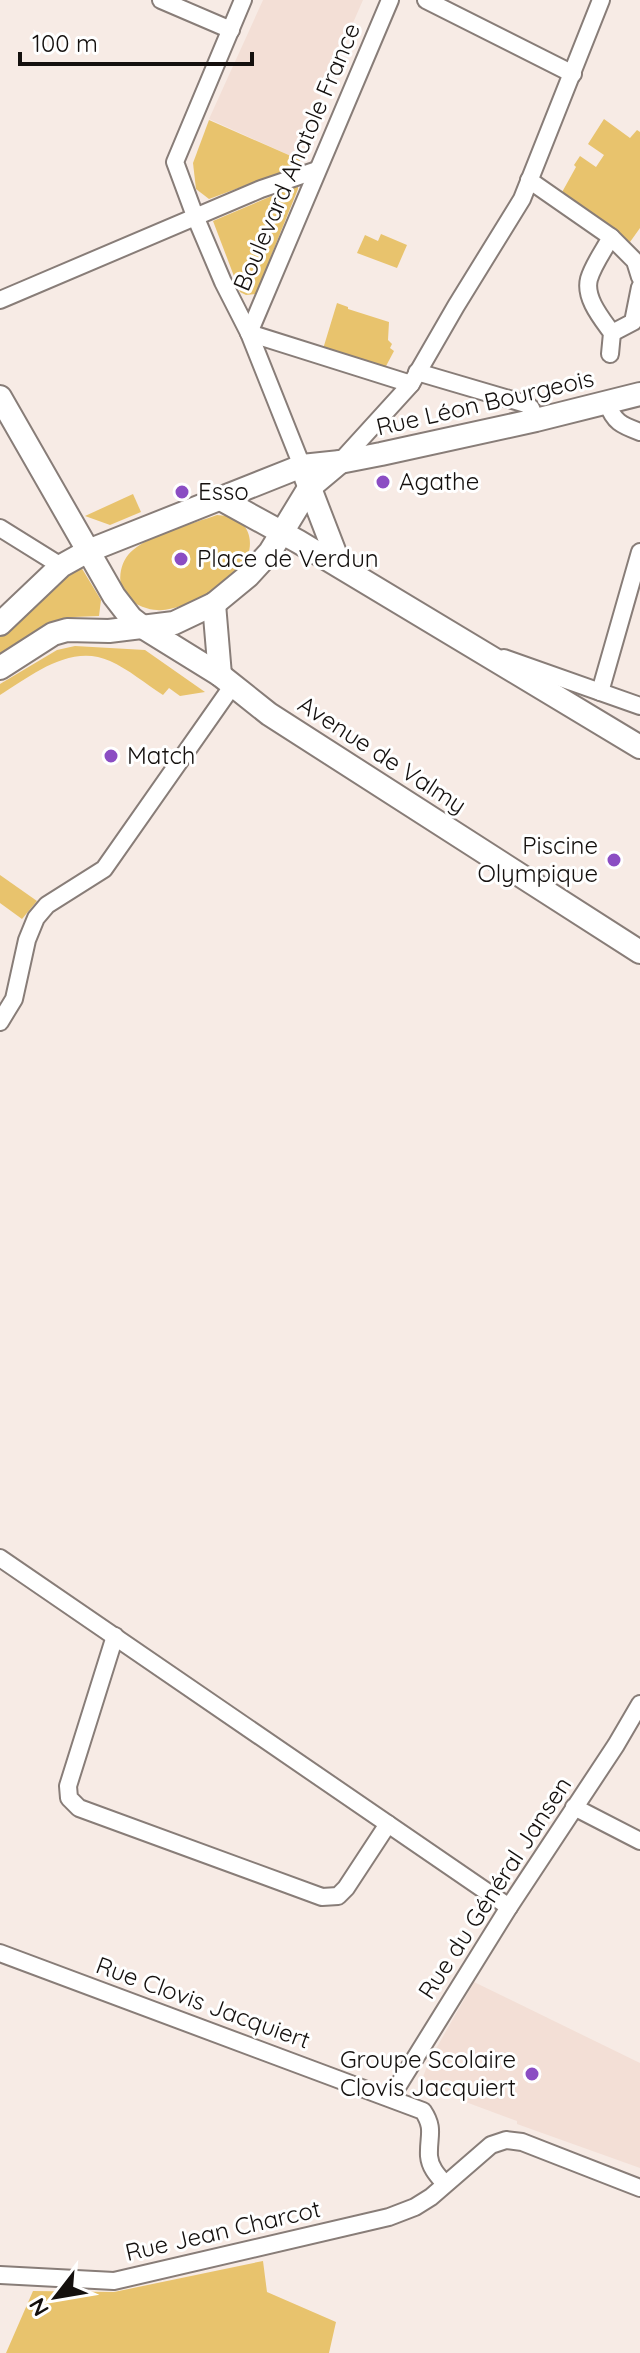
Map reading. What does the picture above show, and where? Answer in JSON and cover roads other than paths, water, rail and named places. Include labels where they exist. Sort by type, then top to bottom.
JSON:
[{"type":"main road","name":"Rue Léon Bourgeois","points":[[302,466],[340,462],[640,394]]},
{"type":"main road","points":[[0,397],[121,606],[144,628]]},
{"type":"main road","name":"Rue Léon Bourgeois","points":[[309,488],[340,462]]},
{"type":"main road","points":[[0,624],[61,566],[88,551],[302,466],[340,566]]},
{"type":"main road","points":[[0,668],[53,634],[67,630],[109,631],[174,623],[214,604],[248,576],[270,552],[291,537],[309,488]]},
{"type":"main road","points":[[219,498],[291,537],[640,747]]},
{"type":"main road","points":[[258,518],[266,532],[270,552]]},
{"type":"main road","points":[[214,604],[226,680]]},
{"type":"main road","name":"Avenue de Valmy","points":[[144,628],[226,680],[269,714],[640,952]]},
{"type":"street","points":[[161,0],[231,30]]},
{"type":"street","points":[[243,0],[175,162],[302,466]]},
{"type":"street","name":"Boulevard Anatole France","points":[[249,333],[390,0]]},
{"type":"street","points":[[426,0],[573,74]]},
{"type":"street","points":[[340,462],[414,378],[522,199],[601,0]]},
{"type":"street","points":[[0,300],[195,216],[317,170]]},
{"type":"street","points":[[529,180],[611,237],[635,261],[640,277]]},
{"type":"street","points":[[610,354],[612,333],[596,311],[589,278],[611,237]]},
{"type":"street","points":[[612,333],[633,322],[640,287]]},
{"type":"street","points":[[249,333],[414,378],[526,404],[536,420]]},
{"type":"street","points":[[607,403],[612,417],[640,432]]},
{"type":"street","points":[[0,528],[61,566]]},
{"type":"street","points":[[600,692],[640,552]]},
{"type":"street","points":[[473,646],[640,706]]},
{"type":"street","points":[[0,1022],[14,999],[27,940],[36,918],[47,905],[104,869],[226,680]]},
{"type":"street","points":[[0,1558],[509,1907]]},
{"type":"street","points":[[115,1636],[68,1786],[69,1798],[79,1808],[322,1897],[338,1896],[346,1888],[388,1824]]},
{"type":"street","name":"Rue du Général Jansen","points":[[391,2097],[640,1704]]},
{"type":"street","points":[[574,1807],[640,1841]]},
{"type":"street","name":"Rue Clovis Jacquiert","points":[[0,1953],[423,2111],[430,2121],[429,2158],[434,2171],[445,2184]]},
{"type":"street","points":[[445,2184],[491,2145],[506,2140],[522,2142],[640,2188]]},
{"type":"street","name":"Rue Jean Charcot","points":[[0,2275],[114,2281],[389,2217],[415,2207],[445,2184]]},
{"type":"place","name":"Agathe","points":[[383,482]]},
{"type":"place","name":"Esso","points":[[182,492]]},
{"type":"place","name":"Place de Verdun","points":[[181,559]]},
{"type":"place","name":"Match","points":[[111,756]]},
{"type":"place","name":"Piscine Olympique","points":[[614,860]]},
{"type":"place","name":"Groupe Scolaire Clovis Jacquiert","points":[[532,2074]]}]
